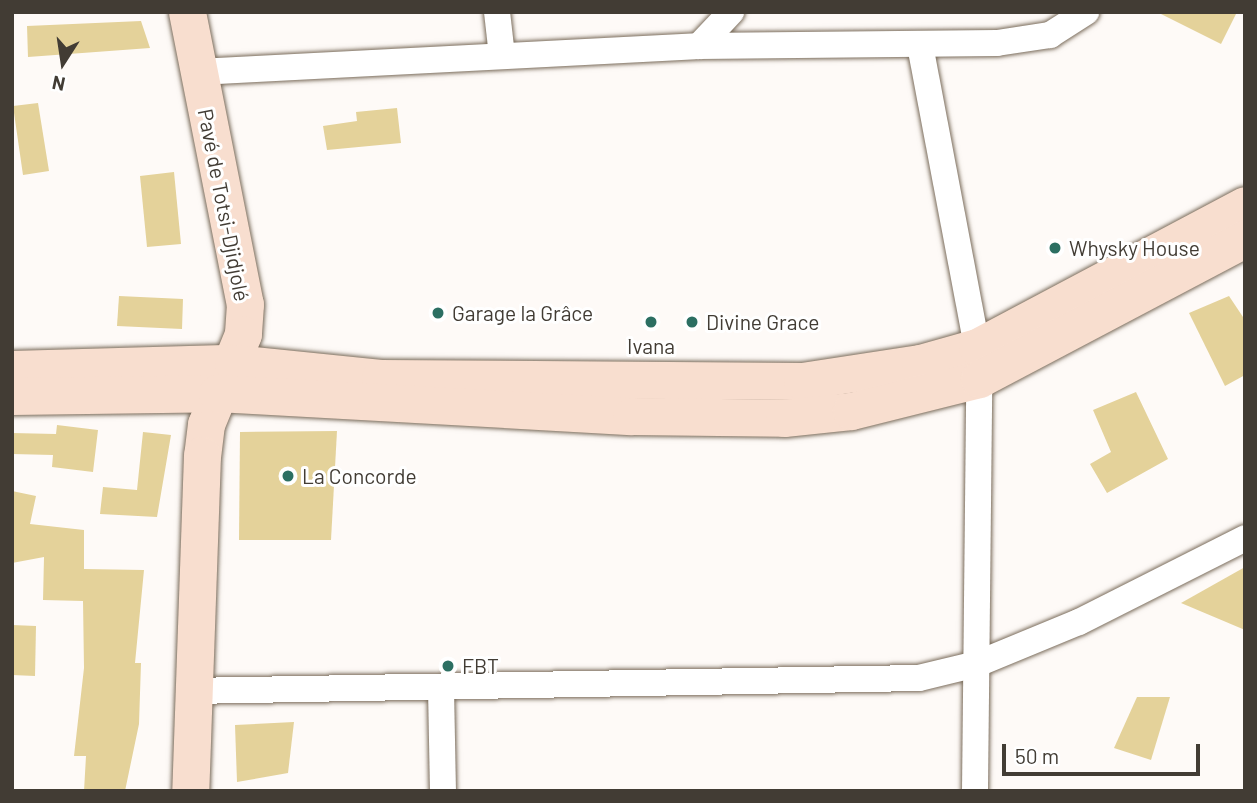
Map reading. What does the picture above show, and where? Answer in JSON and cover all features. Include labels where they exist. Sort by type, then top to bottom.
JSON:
[{"type":"main road","name":"Pavé de Totsi-Djidjolé","points":[[187,12],[245,304],[202,455],[189,691],[190,791]]},
{"type":"main road","points":[[978,363],[1245,205]]},
{"type":"main road","points":[[12,369],[225,378],[802,381],[920,363],[978,363],[1245,239]]},
{"type":"main road","points":[[12,396],[225,378]]},
{"type":"street","points":[[497,12],[502,56]]},
{"type":"street","points":[[699,46],[731,12]]},
{"type":"street","points":[[198,72],[699,46],[920,45],[1050,34],[1086,12]]},
{"type":"street","points":[[920,45],[978,363],[975,791]]},
{"type":"street","points":[[189,691],[919,678],[977,664],[1079,622],[1245,538]]},
{"type":"street","points":[[442,688],[443,791]]},
{"type":"building","points":[[1157,12],[1237,12],[1221,44]]},
{"type":"building","points":[[141,21],[150,48],[28,57],[27,26]]},
{"type":"building","points":[[38,103],[49,171],[23,175],[13,106]]},
{"type":"building","points":[[397,108],[401,143],[327,150],[323,126],[357,121],[356,112]]},
{"type":"building","points":[[174,172],[181,244],[147,247],[140,176]]},
{"type":"building","points":[[119,296],[183,299],[182,329],[117,326]]},
{"type":"building","points":[[1229,296],[1245,320],[1245,375],[1225,386],[1189,313]]},
{"type":"building","points":[[1136,392],[1168,459],[1107,493],[1090,464],[1111,452],[1093,410]]},
{"type":"building","points":[[57,425],[98,430],[93,472],[52,467],[53,455],[12,454],[12,433],[56,434]]},
{"type":"building","points":[[337,431],[331,540],[239,540],[240,432]]},
{"type":"building","points":[[143,432],[171,435],[157,517],[100,514],[103,487],[137,490]]},
{"type":"building","points":[[12,491],[36,496],[30,524],[84,530],[84,569],[144,570],[135,663],[141,663],[139,724],[125,791],[84,791],[86,756],[74,756],[84,668],[83,601],[43,600],[44,557],[12,563]]},
{"type":"building","points":[[1245,567],[1245,630],[1181,603]]},
{"type":"building","points":[[12,625],[36,626],[35,676],[12,675]]},
{"type":"building","points":[[1137,697],[1170,697],[1151,760],[1114,748]]},
{"type":"building","points":[[294,722],[288,773],[237,782],[235,725]]},
{"type":"place","name":"Whysky House","points":[[1055,248]]},
{"type":"place","name":"Garage la Grâce","points":[[438,313]]},
{"type":"place","name":"Ivana","points":[[651,322]]},
{"type":"place","name":"Divine Grace","points":[[692,322]]},
{"type":"place","name":"La Concorde","points":[[288,476]]},
{"type":"place","name":"FBT","points":[[448,666]]}]
